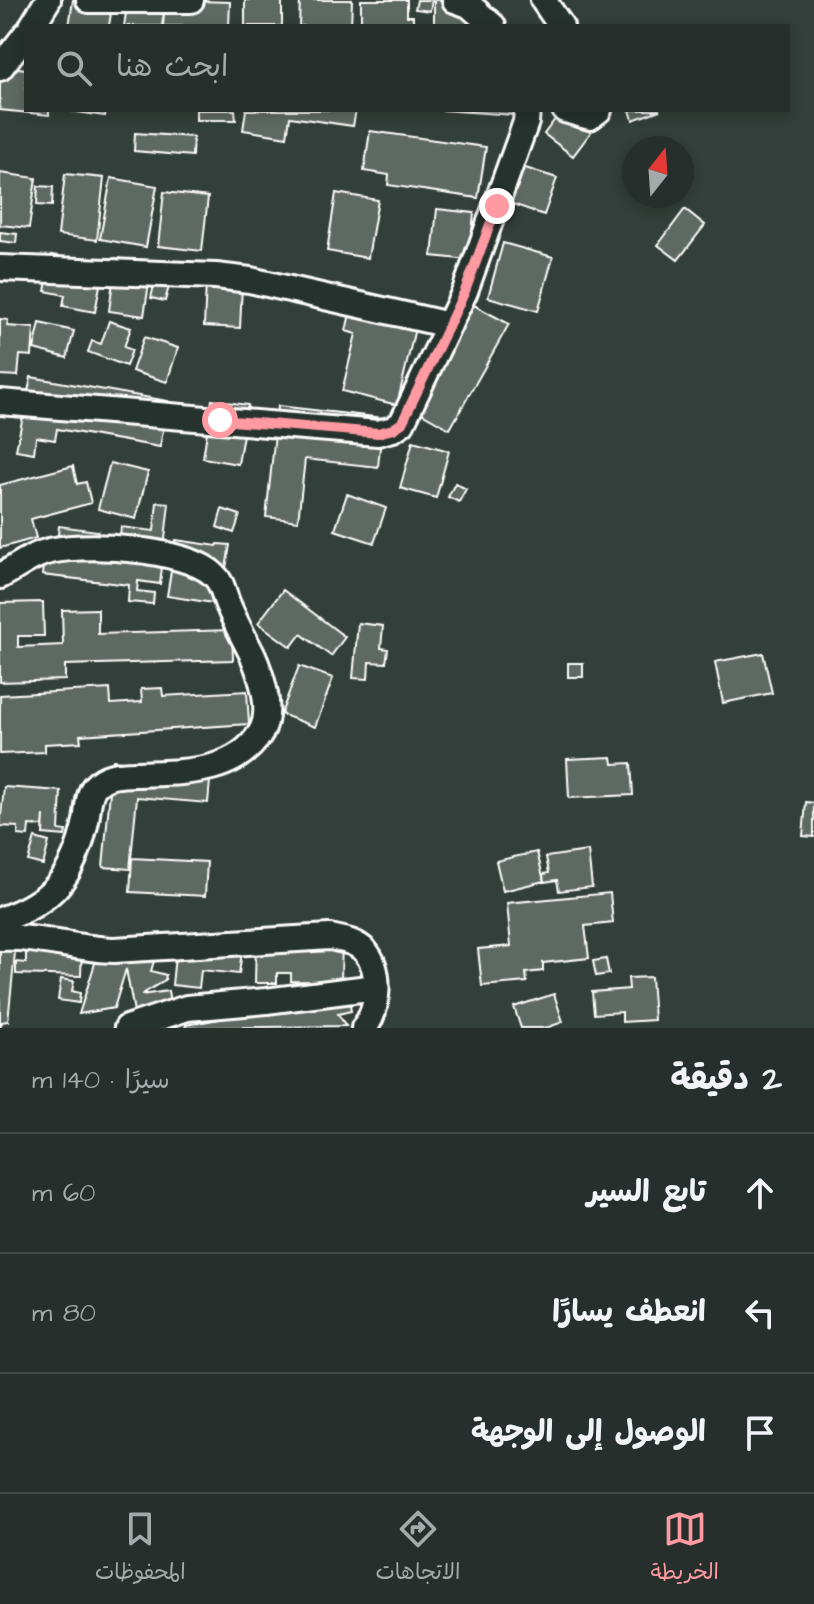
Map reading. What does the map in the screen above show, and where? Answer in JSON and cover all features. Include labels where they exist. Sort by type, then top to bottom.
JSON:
[{"type":"street","points":[[33,24],[48,0]]},
{"type":"street","points":[[89,0],[191,0]]},
{"type":"street","points":[[455,0],[469,5],[491,24]]},
{"type":"street","points":[[543,0],[560,24]]},
{"type":"street","points":[[0,68],[24,37]]},
{"type":"street","points":[[0,402],[378,433],[393,429],[402,423],[465,291],[497,206],[527,112]]},
{"type":"street","points":[[572,112],[590,117],[596,112]]},
{"type":"street","points":[[0,268],[250,280],[449,325]]},
{"type":"street","points":[[0,576],[43,553],[109,546],[162,555],[211,572],[222,583],[227,605],[259,671],[267,710],[262,731],[244,751],[221,766],[106,776],[92,788],[83,835],[55,891],[27,910],[0,920]]},
{"type":"street","points":[[0,938],[19,937],[88,949],[114,950],[330,937],[350,941],[366,952],[374,969],[376,987],[369,1021],[364,1028]]},
{"type":"street","points":[[127,1028],[187,1008],[376,987]]},
{"type":"building","points":[[73,0],[113,0],[109,24],[69,24]]},
{"type":"building","points":[[128,0],[166,0],[162,24],[124,24]]},
{"type":"building","points":[[165,0],[230,2],[229,24],[163,24]]},
{"type":"building","points":[[245,0],[282,0],[282,24],[245,24]]},
{"type":"building","points":[[300,0],[352,0],[351,24],[299,24]]},
{"type":"building","points":[[361,0],[407,0],[407,16],[413,16],[413,24],[361,24]]},
{"type":"building","points":[[417,0],[432,0],[430,11],[415,9]]},
{"type":"building","points":[[434,0],[481,0],[482,24],[434,24]]},
{"type":"building","points":[[0,66],[24,69],[24,112],[49,112],[49,115],[0,110]]},
{"type":"building","points":[[77,112],[106,112],[105,116]]},
{"type":"building","points":[[196,112],[235,112],[236,120],[196,120]]},
{"type":"building","points":[[246,112],[356,112],[353,126],[290,117],[287,137],[243,130]]},
{"type":"building","points":[[470,112],[515,112],[514,115]]},
{"type":"building","points":[[560,112],[591,132],[573,156],[544,134]]},
{"type":"building","points":[[631,112],[655,112],[633,120]]},
{"type":"building","points":[[370,131],[486,147],[478,198],[388,185],[389,175],[364,171]]},
{"type":"building","points":[[135,133],[193,137],[192,156],[134,151]]},
{"type":"building","points":[[522,167],[557,178],[544,215],[510,203]]},
{"type":"building","points":[[0,173],[36,178],[29,228],[0,225]]},
{"type":"building","points":[[65,174],[104,178],[97,240],[58,235]]},
{"type":"building","points":[[111,178],[157,186],[146,247],[100,239]]},
{"type":"building","points":[[38,186],[53,187],[52,206],[37,205]]},
{"type":"building","points":[[164,192],[208,197],[202,251],[158,246]]},
{"type":"building","points":[[336,193],[378,200],[368,258],[327,251]]},
{"type":"building","points":[[437,209],[474,213],[469,260],[432,256]]},
{"type":"building","points":[[685,209],[705,225],[678,260],[658,245]]},
{"type":"building","points":[[0,232],[17,234],[16,243],[0,241]]},
{"type":"building","points":[[503,243],[553,257],[538,311],[488,297]]},
{"type":"building","points":[[52,255],[104,264],[95,312],[63,306],[65,295],[45,291]]},
{"type":"building","points":[[116,258],[152,264],[144,316],[109,311]]},
{"type":"building","points":[[158,268],[173,272],[165,301],[151,298]]},
{"type":"building","points":[[206,283],[242,285],[240,328],[204,326]]},
{"type":"building","points":[[355,291],[420,307],[397,405],[342,391],[356,334],[346,331]]},
{"type":"building","points":[[470,303],[509,324],[450,429],[413,408]]},
{"type":"building","points":[[0,319],[8,320],[7,326],[34,328],[32,356],[20,355],[18,376],[0,375]]},
{"type":"building","points":[[109,321],[131,328],[124,347],[132,350],[126,366],[88,352],[92,341],[101,344]]},
{"type":"building","points":[[40,323],[74,331],[67,358],[34,349]]},
{"type":"building","points":[[144,337],[178,348],[167,382],[132,371]]},
{"type":"building","points":[[31,377],[168,401],[160,447],[57,429],[55,440],[36,437],[34,453],[16,450]]},
{"type":"building","points":[[212,400],[248,405],[238,464],[203,458]]},
{"type":"building","points":[[278,406],[383,418],[378,467],[305,459],[298,521],[266,517]]},
{"type":"building","points":[[413,441],[449,451],[436,498],[400,488]]},
{"type":"building","points":[[110,463],[148,472],[136,519],[98,509]]},
{"type":"building","points":[[73,466],[77,484],[86,482],[91,503],[31,519],[36,538],[0,548],[0,485]]},
{"type":"building","points":[[455,483],[466,489],[459,502],[448,497]]},
{"type":"building","points":[[347,494],[386,508],[374,543],[335,530]]},
{"type":"building","points":[[157,502],[169,503],[160,584],[138,581],[137,591],[154,593],[153,604],[128,602],[129,585],[42,575],[45,550],[56,551],[59,526],[98,531],[97,543],[119,546],[121,527],[154,531]]},
{"type":"building","points":[[222,509],[240,515],[234,533],[217,527]]},
{"type":"building","points":[[176,540],[230,545],[220,604],[167,596]]},
{"type":"building","points":[[283,590],[345,637],[331,656],[301,634],[291,647],[258,623]]},
{"type":"building","points":[[43,602],[44,636],[18,636],[18,647],[63,645],[62,610],[98,609],[98,634],[232,630],[233,660],[65,665],[65,680],[0,682],[0,603]]},
{"type":"building","points":[[358,623],[383,626],[381,648],[388,649],[386,663],[369,662],[368,679],[353,678]]},
{"type":"building","points":[[763,653],[772,693],[723,703],[715,662]]},
{"type":"building","points":[[568,663],[583,663],[583,677],[568,677]]},
{"type":"building","points":[[299,666],[333,678],[315,727],[281,714]]},
{"type":"building","points":[[162,688],[163,696],[247,691],[249,724],[80,735],[81,742],[45,744],[45,752],[0,754],[0,695],[110,689],[111,704],[142,702],[141,689]]},
{"type":"building","points":[[612,757],[613,764],[631,763],[633,795],[569,798],[567,759]]},
{"type":"building","points":[[113,760],[211,770],[208,803],[137,797],[130,869],[103,867]]},
{"type":"building","points":[[4,787],[61,791],[59,830],[66,831],[65,836],[43,834],[44,815],[43,826],[29,825],[28,836],[18,835],[18,827],[0,826]]},
{"type":"building","points":[[806,802],[814,803],[814,837],[803,836]]},
{"type":"building","points":[[35,838],[49,842],[43,865],[28,861]]},
{"type":"building","points":[[588,851],[592,887],[559,891],[557,880],[544,882],[543,874],[549,873],[546,857]]},
{"type":"building","points":[[537,852],[544,881],[503,891],[496,861]]},
{"type":"building","points":[[132,858],[207,862],[205,896],[130,892]]},
{"type":"building","points":[[610,893],[613,923],[585,926],[589,958],[543,963],[543,971],[526,973],[527,982],[482,986],[478,949],[511,946],[507,903]]},
{"type":"building","points":[[177,936],[243,943],[239,974],[201,970],[199,988],[172,985]]},
{"type":"building","points":[[256,937],[342,939],[341,982],[291,981],[291,973],[277,973],[277,983],[255,983]]},
{"type":"building","points":[[26,939],[82,941],[81,976],[16,974],[16,962],[26,963]]},
{"type":"building","points":[[102,941],[155,958],[151,971],[166,975],[165,980],[141,995],[168,991],[175,1028],[137,1028],[126,969],[114,1008],[79,1014]]},
{"type":"building","points":[[16,943],[8,1021],[2,1022],[0,1028],[0,944]]},
{"type":"building","points":[[606,959],[609,974],[596,976],[593,961]]},
{"type":"building","points":[[651,977],[654,1020],[622,1022],[622,1012],[594,1014],[592,992],[629,989],[628,978]]},
{"type":"building","points":[[61,979],[74,981],[72,991],[80,993],[79,1003],[58,1000]]},
{"type":"building","points":[[284,986],[294,1001],[348,996],[351,1011],[338,1014],[346,1026],[185,1028],[186,1025],[220,1019],[217,1005],[232,995]]},
{"type":"building","points":[[554,994],[563,1022],[546,1028],[521,1028],[514,1007]]},
{"type":"route","points":[[220,420],[378,433],[402,423],[465,291],[497,206]]}]
